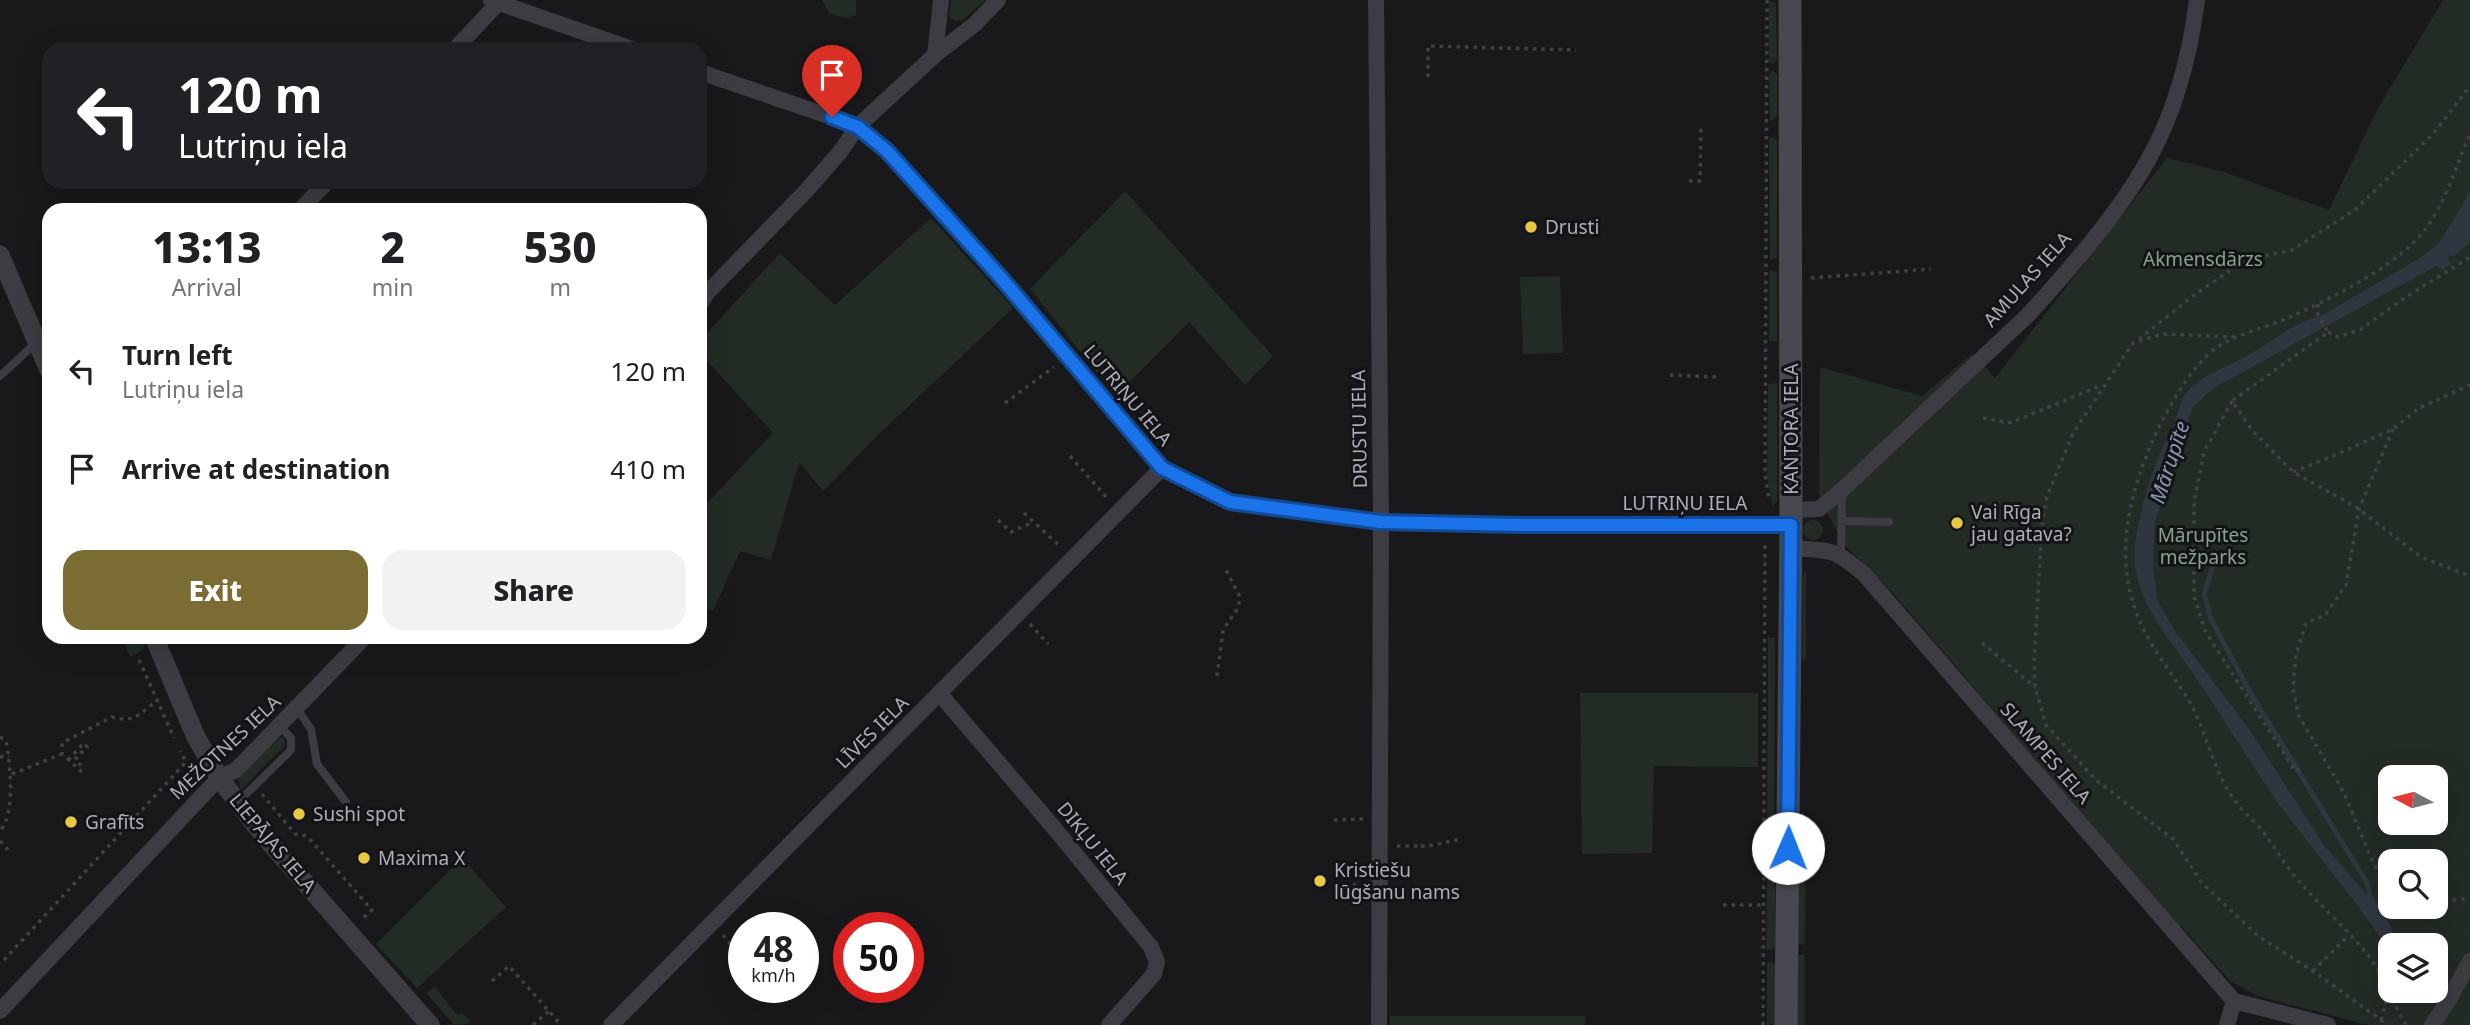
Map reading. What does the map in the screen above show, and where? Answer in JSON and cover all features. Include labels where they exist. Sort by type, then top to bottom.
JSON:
[{"type":"main road","name":"KANTORA IELA","points":[[1786,1025],[1791,548],[1790,0]]},
{"type":"street","points":[[935,55],[941,0]]},
{"type":"street","points":[[707,293],[813,184],[858,127],[935,55],[975,24],[998,0]]},
{"type":"street","name":"DRUSTU IELA","points":[[1377,0],[1381,522],[1379,1025]]},
{"type":"street","name":"AMULAS IELA","points":[[1791,517],[1819,509],[2029,314],[2130,191],[2152,152],[2176,94],[2193,33],[2197,0]]},
{"type":"street","points":[[460,42],[496,1],[612,42]]},
{"type":"street","name":"LUTRIŅU IELA","points":[[707,74],[858,127],[887,151],[1002,279],[1162,468],[1230,502],[1381,522],[1521,525],[1791,517]]},
{"type":"street","points":[[307,203],[320,189]]},
{"type":"street","points":[[0,255],[42,354]]},
{"type":"street","name":"LĪVES IELA","points":[[611,1025],[1162,468]]},
{"type":"street","points":[[1791,548],[1829,550],[1841,555]]},
{"type":"street","name":"SLAMPES IELA","points":[[1841,555],[1864,574],[2234,1001]]},
{"type":"street","name":"LIEPĀJAS IELA","points":[[157,644],[195,735],[219,778],[265,837],[430,1025]]},
{"type":"street","name":"MEŽOTNES IELA","points":[[0,1011],[219,778],[236,770],[358,644]]},
{"type":"street","name":"DIKĻU IELA","points":[[939,693],[1151,947],[1157,962],[1154,974],[1109,1025]]},
{"type":"street","points":[[2432,1025],[2451,998],[2470,961]]},
{"type":"street","points":[[2227,1025],[2234,1001],[2328,1025]]},
{"type":"lane","points":[[0,376],[37,342]]},
{"type":"lane","points":[[1841,555],[1842,489]]},
{"type":"lane","points":[[1842,521],[1889,522]]},
{"type":"lane","points":[[297,709],[311,729],[317,764],[346,802]]},
{"type":"lane","points":[[238,802],[291,750],[291,738],[280,726]]},
{"type":"path","points":[[1427,77],[1428,46],[1577,50]]},
{"type":"path","points":[[2388,1025],[2313,971],[2258,936],[2202,883],[2173,839],[2096,780],[2046,724],[2035,687],[2034,662],[2042,525],[2047,496],[2073,433],[2133,342],[2210,283],[2245,260],[2292,250],[2355,210],[2434,133],[2470,86]]},
{"type":"path","points":[[1689,181],[1700,181],[1701,130]]},
{"type":"path","points":[[2378,971],[2368,954],[2296,878],[2262,830],[2231,796],[2219,773],[2200,721],[2141,625],[2131,598],[2124,559],[2125,535],[2140,471],[2166,411],[2215,349],[2346,290],[2403,253],[2426,229],[2442,201],[2470,134]]},
{"type":"path","points":[[2318,304],[2318,315],[2327,330],[2338,337],[2361,329],[2470,257]]},
{"type":"path","points":[[1810,278],[1931,269]]},
{"type":"path","points":[[2304,766],[2295,772],[2205,631],[2194,596],[2194,502],[2204,452],[2232,401],[2327,330]]},
{"type":"path","points":[[2133,342],[2162,334],[2237,337]]},
{"type":"path","points":[[1005,403],[1048,373],[1067,355]]},
{"type":"path","points":[[1670,375],[1716,377]]},
{"type":"path","points":[[1983,418],[2010,423],[2104,384]]},
{"type":"path","points":[[2293,472],[2393,429],[2419,408],[2470,385]]},
{"type":"path","points":[[2232,401],[2252,430],[2293,472],[2359,509],[2421,557],[2470,576]]},
{"type":"path","points":[[2378,871],[2344,793],[2299,716],[2293,689],[2297,654],[2306,623],[2325,615],[2346,585],[2359,509],[2393,429]]},
{"type":"path","points":[[1070,456],[1119,512]]},
{"type":"path","points":[[1024,513],[1074,557]]},
{"type":"path","points":[[998,520],[1011,532],[1033,522]]},
{"type":"path","points":[[1217,676],[1223,630],[1238,608],[1240,597],[1226,570]]},
{"type":"path","points":[[1020,612],[1048,643]]},
{"type":"path","points":[[1982,643],[2035,687]]},
{"type":"path","points":[[4,960],[186,762],[139,660]]},
{"type":"path","points":[[82,772],[62,754],[62,743],[112,717],[124,721],[132,719],[156,701]]},
{"type":"path","points":[[0,737],[6,741],[12,774],[6,824],[0,831]]},
{"type":"path","points":[[68,760],[84,743],[87,747],[76,758],[81,763],[77,767]]},
{"type":"path","points":[[12,774],[62,754]]},
{"type":"path","points":[[0,757],[9,756]]},
{"type":"path","points":[[254,787],[268,799],[295,834],[307,836],[372,910],[356,925]]},
{"type":"path","points":[[1335,820],[1379,820]]},
{"type":"path","points":[[1379,847],[1436,846],[1463,839]]},
{"type":"path","points":[[1,845],[9,851]]},
{"type":"path","points":[[2448,901],[2470,898]]},
{"type":"path","points":[[1723,905],[1764,905]]},
{"type":"path","points":[[713,922],[728,941]]},
{"type":"path","points":[[2313,971],[2349,935]]},
{"type":"path","points":[[492,981],[509,966],[561,1025]]},
{"type":"path","points":[[2381,1020],[2385,1003]]},
{"type":"path","points":[[2394,1003],[2406,1025]]},
{"type":"path","points":[[533,1025],[549,1011]]},
{"type":"green space","points":[[822,0],[856,0],[856,15],[847,18],[830,14]]},
{"type":"green space","points":[[951,0],[985,0],[963,20],[955,21],[949,16]]},
{"type":"green space","name":"Mārupītes mežparks","points":[[2443,0],[2470,0],[2470,1025],[2368,1025],[2258,996],[2230,981],[2181,926],[2179,927],[1892,592],[1842,542],[1819,495],[1820,367],[1922,396],[1973,353],[1995,378],[2167,158],[2224,172],[2329,210],[2378,108]]},
{"type":"green space","points":[[1769,1],[1776,3],[1777,60],[1773,64],[1769,62]]},
{"type":"green space","points":[[1772,71],[1777,74],[1777,116],[1770,122],[1769,75]]},
{"type":"green space","points":[[1769,138],[1777,141],[1777,258],[1770,260]]},
{"type":"green space","points":[[1125,191],[1273,356],[1245,385],[1189,322],[1116,396],[1030,289]]},
{"type":"green space","points":[[931,218],[1013,308],[879,434],[823,491],[799,462],[771,560],[740,551],[713,611],[707,609],[707,504],[773,433],[707,361],[707,333],[780,253],[835,305]]},
{"type":"green space","points":[[1769,270],[1777,272],[1777,341],[1769,341]]},
{"type":"green space","points":[[1560,276],[1563,353],[1523,354],[1520,277]]},
{"type":"green space","points":[[1777,383],[1777,502],[1772,506],[1767,474],[1768,384]]},
{"type":"green space","points":[[1813,520],[1820,523],[1823,530],[1820,537],[1813,540],[1806,537],[1803,530],[1806,523]]},
{"type":"green space","points":[[1806,569],[1806,659],[1802,659],[1803,574]]},
{"type":"green space","points":[[1768,637],[1775,638],[1774,819],[1767,821]]},
{"type":"green space","points":[[125,644],[145,644],[143,650],[130,657]]},
{"type":"green space","points":[[1580,693],[1758,693],[1758,767],[1654,766],[1652,853],[1582,854]]},
{"type":"green space","points":[[280,737],[284,738],[285,745],[241,790],[238,778]]},
{"type":"green space","points":[[1802,820],[1806,821],[1805,945],[1797,944],[1797,863]]},
{"type":"green space","points":[[1767,830],[1775,830],[1775,861],[1771,863],[1767,861]]},
{"type":"green space","points":[[462,858],[506,907],[417,988],[376,944]]},
{"type":"green space","points":[[1767,875],[1775,875],[1775,949],[1766,950]]},
{"type":"green space","points":[[1796,955],[1805,955],[1805,1025],[1797,1025]]},
{"type":"green space","points":[[1767,962],[1775,963],[1775,1023],[1767,1025]]},
{"type":"green space","points":[[435,987],[457,1015],[462,1013],[472,1023],[454,1025],[426,993]]},
{"type":"green space","points":[[1390,1016],[1585,1016],[1585,1025],[1390,1025]]},
{"type":"water","name":"Mārupīte","points":[[2470,188],[2470,243],[2448,257],[2450,265],[2443,270],[2436,266],[2212,389],[2193,407],[2154,526],[2153,567],[2158,602],[2175,631],[2249,729],[2324,845],[2367,895],[2370,892],[2373,896],[2378,905],[2378,919],[2386,919],[2394,933],[2378,935],[2276,800],[2157,622],[2138,581],[2135,566],[2137,534],[2151,477],[2181,403],[2191,388],[2205,377],[2247,356],[2292,328],[2321,316],[2420,258],[2439,243]]},
{"type":"waterway","points":[[2217,554],[2204,594],[2211,619],[2250,692],[2367,883],[2370,896]]},
{"type":"place","name":"Drusti","points":[[1531,227]]},
{"type":"place","name":"Vai Rīga jau gatava?","points":[[1957,523]]},
{"type":"place","name":"Sushi spot","points":[[299,814]]},
{"type":"place","name":"Grafīts","points":[[71,822]]},
{"type":"place","name":"Maxima X","points":[[364,858]]},
{"type":"place","name":"Kristiešu lūgšanu nams","points":[[1320,881]]},
{"type":"route","points":[[832,117],[858,127],[887,151],[1002,279],[1162,468],[1230,502],[1381,522],[1791,525],[1788,848]]},
{"type":"park label","name":"Akmensdārzs","points":[[2203,259]]}]
